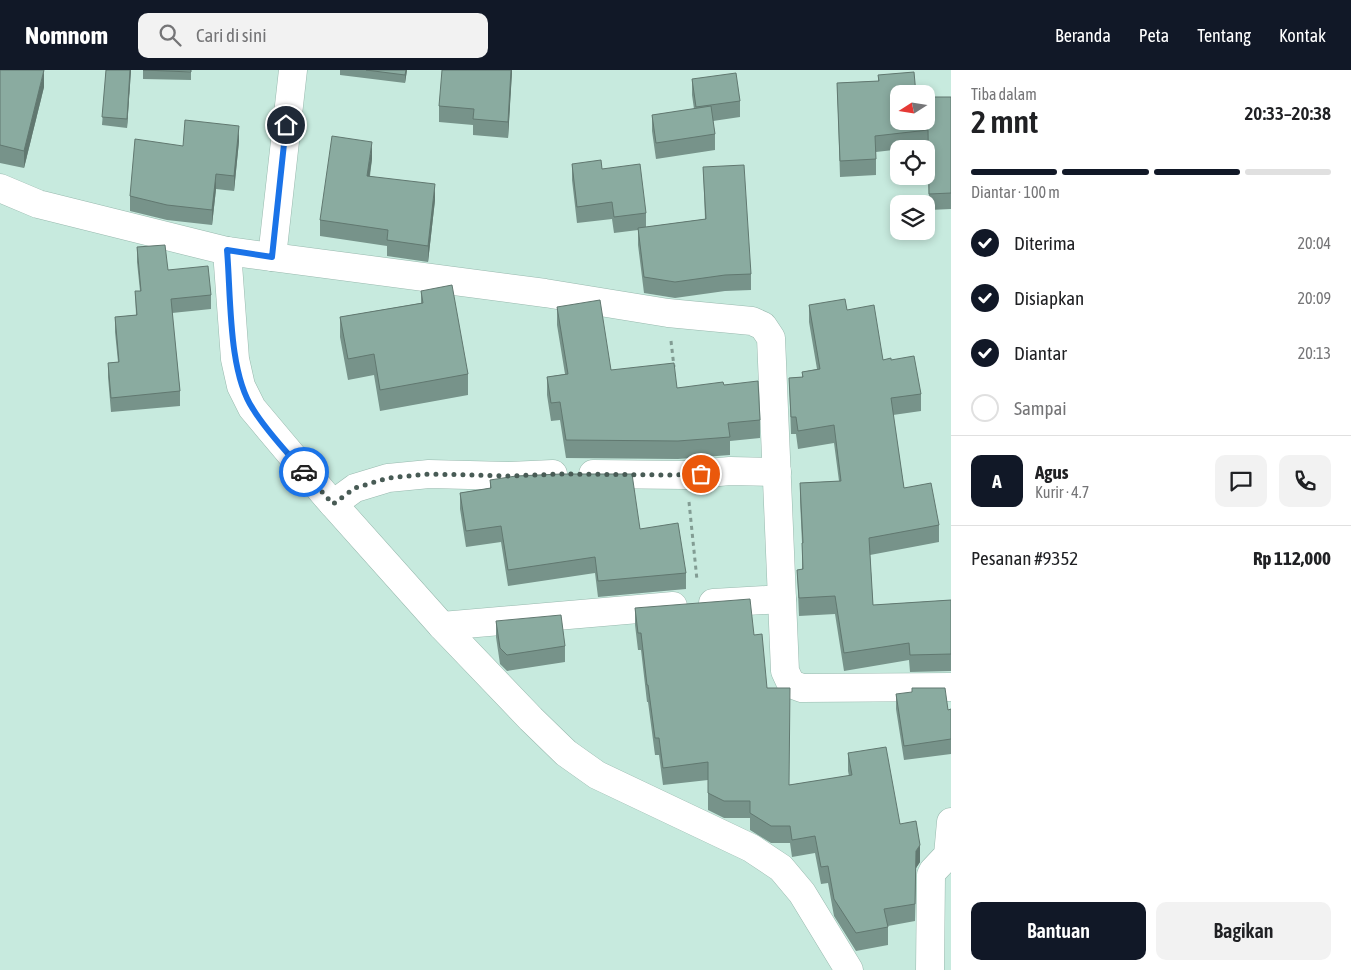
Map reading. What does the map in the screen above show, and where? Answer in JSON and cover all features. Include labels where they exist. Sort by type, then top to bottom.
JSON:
[{"type":"street","points":[[272,257],[293,70]]},
{"type":"street","points":[[0,188],[38,204],[227,250],[545,293],[668,312],[752,321],[763,326],[771,338],[785,671],[791,684],[802,688],[951,686]]},
{"type":"street","points":[[227,250],[235,359],[241,386],[257,416],[333,504],[442,626],[566,753],[597,775],[751,848],[781,868],[802,893],[849,970]]},
{"type":"street","points":[[333,504],[355,488],[388,478],[429,474],[509,476],[560,474],[686,475],[730,471],[777,472]]},
{"type":"street","points":[[442,626],[782,599]]},
{"type":"street","points":[[930,970],[931,875],[948,855],[951,822]]},
{"type":"building","points":[[0,70],[44,70],[24,151],[0,145]]},
{"type":"building","points":[[106,70],[130,70],[127,119],[102,117]]},
{"type":"building","points":[[143,70],[191,70],[191,72]]},
{"type":"building","points":[[366,70],[406,70],[405,75]]},
{"type":"building","points":[[442,70],[511,70],[508,122],[473,119],[474,109],[439,106]]},
{"type":"building","points":[[914,72],[915,85],[890,85],[890,130],[928,130],[875,136],[876,159],[840,161],[837,83],[879,81],[878,75]]},
{"type":"building","points":[[736,73],[740,101],[696,107],[692,79]]},
{"type":"building","points":[[935,97],[951,97],[951,193],[929,194],[929,185],[935,185],[935,140],[928,140],[928,130],[935,130]]},
{"type":"building","points":[[711,106],[715,134],[656,143],[652,115]]},
{"type":"building","points":[[185,120],[239,126],[234,176],[216,174],[212,210],[167,205],[130,196],[135,139],[183,146]]},
{"type":"building","points":[[332,136],[372,142],[367,176],[435,184],[428,246],[387,240],[388,230],[320,220]]},
{"type":"building","points":[[601,160],[602,169],[640,164],[646,213],[614,217],[612,202],[577,207],[572,164]]},
{"type":"building","points":[[744,165],[751,274],[725,275],[675,282],[644,277],[638,228],[706,219],[703,167]]},
{"type":"building","points":[[165,245],[168,270],[208,266],[211,295],[171,299],[180,391],[111,398],[108,363],[119,362],[115,317],[137,315],[135,291],[141,291],[137,247]]},
{"type":"building","points":[[452,285],[468,374],[380,390],[374,354],[348,359],[340,317],[423,303],[421,291]]},
{"type":"building","points":[[845,299],[847,310],[874,305],[883,360],[914,356],[921,394],[891,398],[904,488],[931,483],[939,525],[869,538],[873,605],[951,600],[951,654],[910,655],[909,643],[844,653],[835,596],[799,598],[797,570],[803,569],[800,483],[841,481],[834,425],[798,431],[796,417],[791,417],[789,378],[803,377],[802,372],[820,369],[809,305]]},
{"type":"building","points":[[600,300],[611,370],[674,363],[677,388],[723,382],[724,385],[758,381],[760,420],[728,423],[730,437],[678,441],[566,440],[560,402],[551,403],[547,377],[568,374],[557,307]]},
{"type":"building","points":[[632,474],[640,529],[678,523],[686,573],[598,581],[595,557],[508,570],[501,526],[466,531],[460,493],[491,488],[490,480],[516,476]]},
{"type":"building","points":[[750,599],[754,635],[762,634],[767,688],[790,688],[789,785],[852,775],[848,753],[886,747],[900,824],[916,821],[920,845],[916,851],[915,904],[884,909],[888,927],[856,933],[834,899],[828,866],[821,867],[815,836],[792,840],[790,826],[771,826],[750,813],[750,801],[724,801],[708,793],[708,762],[663,768],[659,738],[655,738],[641,633],[638,633],[635,608]]},
{"type":"building","points":[[561,615],[565,646],[507,655],[500,648],[496,621]]},
{"type":"building","points":[[912,688],[945,688],[948,710],[951,709],[951,739],[904,746],[896,694],[912,692]]},
{"type":"way so far","points":[[304,472],[333,504],[355,488],[388,478],[429,474],[509,476],[701,474]]},
{"type":"route","points":[[286,125],[272,257],[227,250],[235,359],[241,386],[252,408],[268,430],[304,472]]}]
